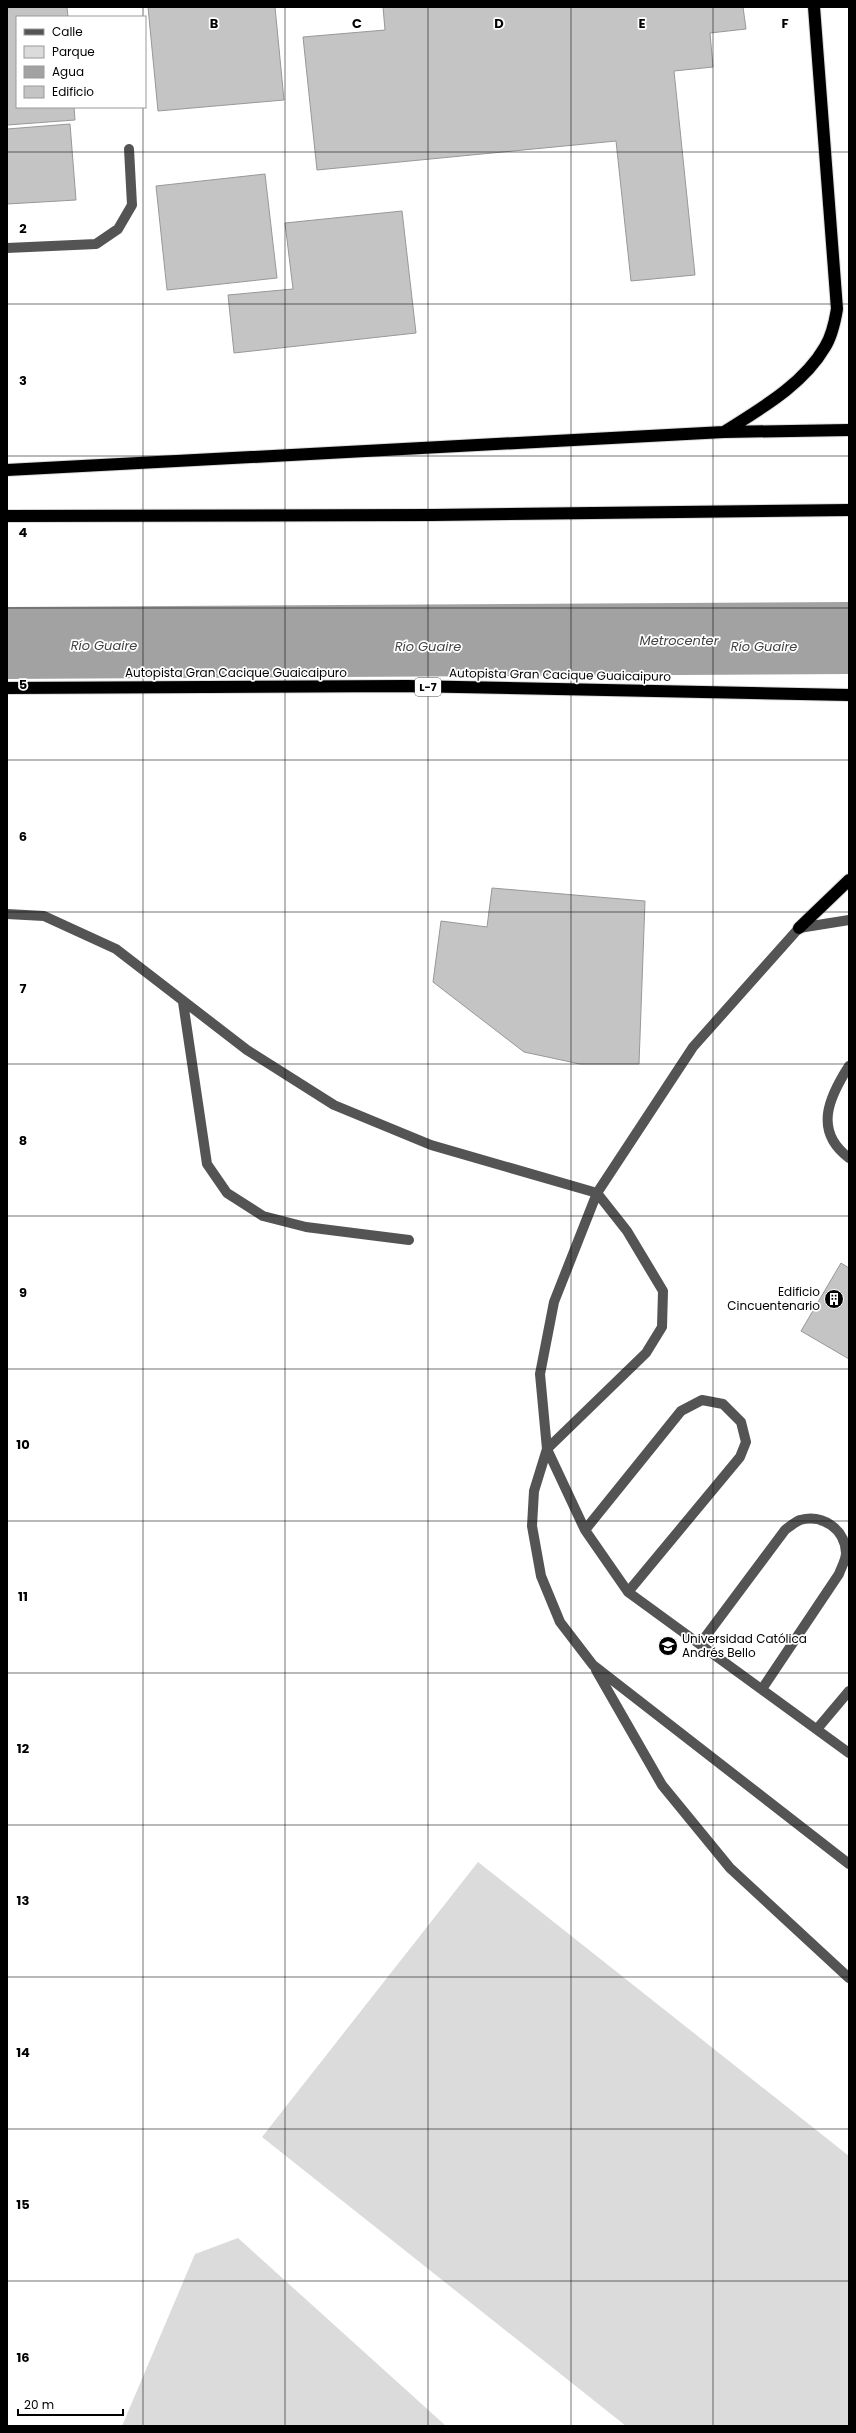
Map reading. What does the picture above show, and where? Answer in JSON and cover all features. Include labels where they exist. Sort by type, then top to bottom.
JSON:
[{"type":"highway","points":[[724,432],[775,398],[807,369],[825,347],[837,309],[814,7]]},
{"type":"highway","points":[[7,470],[724,432],[849,430]]},
{"type":"highway","points":[[7,516],[432,515],[849,510]]},
{"type":"highway","name":"Autopista Gran Cacique Guaicaipuro","points":[[7,688],[407,686],[849,695]]},
{"type":"highway","points":[[799,928],[849,880]]},
{"type":"lane","points":[[7,248],[96,244],[118,230],[132,205],[129,150]]},
{"type":"lane","points":[[7,914],[44,916],[116,949],[247,1050],[334,1105],[431,1145],[597,1193],[627,1231],[663,1291],[662,1327],[646,1353],[547,1448],[534,1491],[532,1526],[541,1576],[560,1622],[593,1665],[662,1785],[730,1868],[849,1978]]},
{"type":"lane","points":[[849,920],[799,928],[692,1047],[597,1193],[554,1302],[540,1374],[547,1448],[585,1530],[628,1592],[849,1753]]},
{"type":"lane","points":[[183,1002],[208,1164],[227,1193],[263,1216],[306,1227],[409,1240]]},
{"type":"lane","points":[[849,1066],[829,1100],[828,1131],[840,1151],[849,1158]]},
{"type":"lane","points":[[585,1530],[681,1411],[702,1400],[722,1404],[741,1422],[746,1442],[740,1457],[628,1592]]},
{"type":"lane","points":[[700,1644],[785,1530],[799,1520],[817,1519],[832,1524],[842,1537],[846,1554],[839,1574],[762,1689]]},
{"type":"lane","points":[[593,1665],[849,1864]]},
{"type":"lane","points":[[817,1730],[849,1691]]},
{"type":"green space","points":[[478,1862],[849,2156],[849,2426],[626,2426],[262,2137]]},
{"type":"green space","points":[[238,2238],[446,2426],[122,2426],[195,2254]]},
{"type":"water","name":"Metrocenter","points":[[849,602],[849,674],[7,679],[7,607]]},
{"type":"building","points":[[7,7],[67,7],[68,16],[16,16],[16,108],[74,108],[75,120],[7,125]]},
{"type":"building","points":[[148,7],[275,7],[284,100],[158,111]]},
{"type":"building","points":[[383,7],[743,7],[746,29],[710,33],[713,67],[674,71],[695,275],[631,281],[616,141],[317,170],[303,37],[385,30]]},
{"type":"building","points":[[70,124],[76,200],[7,204],[7,129]]},
{"type":"building","points":[[265,174],[277,278],[167,290],[156,186]]},
{"type":"building","points":[[402,211],[416,333],[234,353],[228,295],[293,289],[285,223]]},
{"type":"building","points":[[492,888],[645,901],[639,1064],[580,1064],[524,1052],[433,982],[441,921],[487,927]]},
{"type":"building","name":"Edificio Cincuentenario","points":[[841,1263],[849,1268],[849,1359],[801,1331]]},
{"type":"place","name":"Edificio Cincuentenario","points":[[834,1299]]},
{"type":"place","name":"Universidad Católica Andrés Bello","points":[[668,1646]]},
{"type":"water label","name":"Río Guaire","points":[[104,645]]},
{"type":"water label","name":"Río Guaire","points":[[428,646]]},
{"type":"water label","name":"Río Guaire","points":[[764,646]]}]
